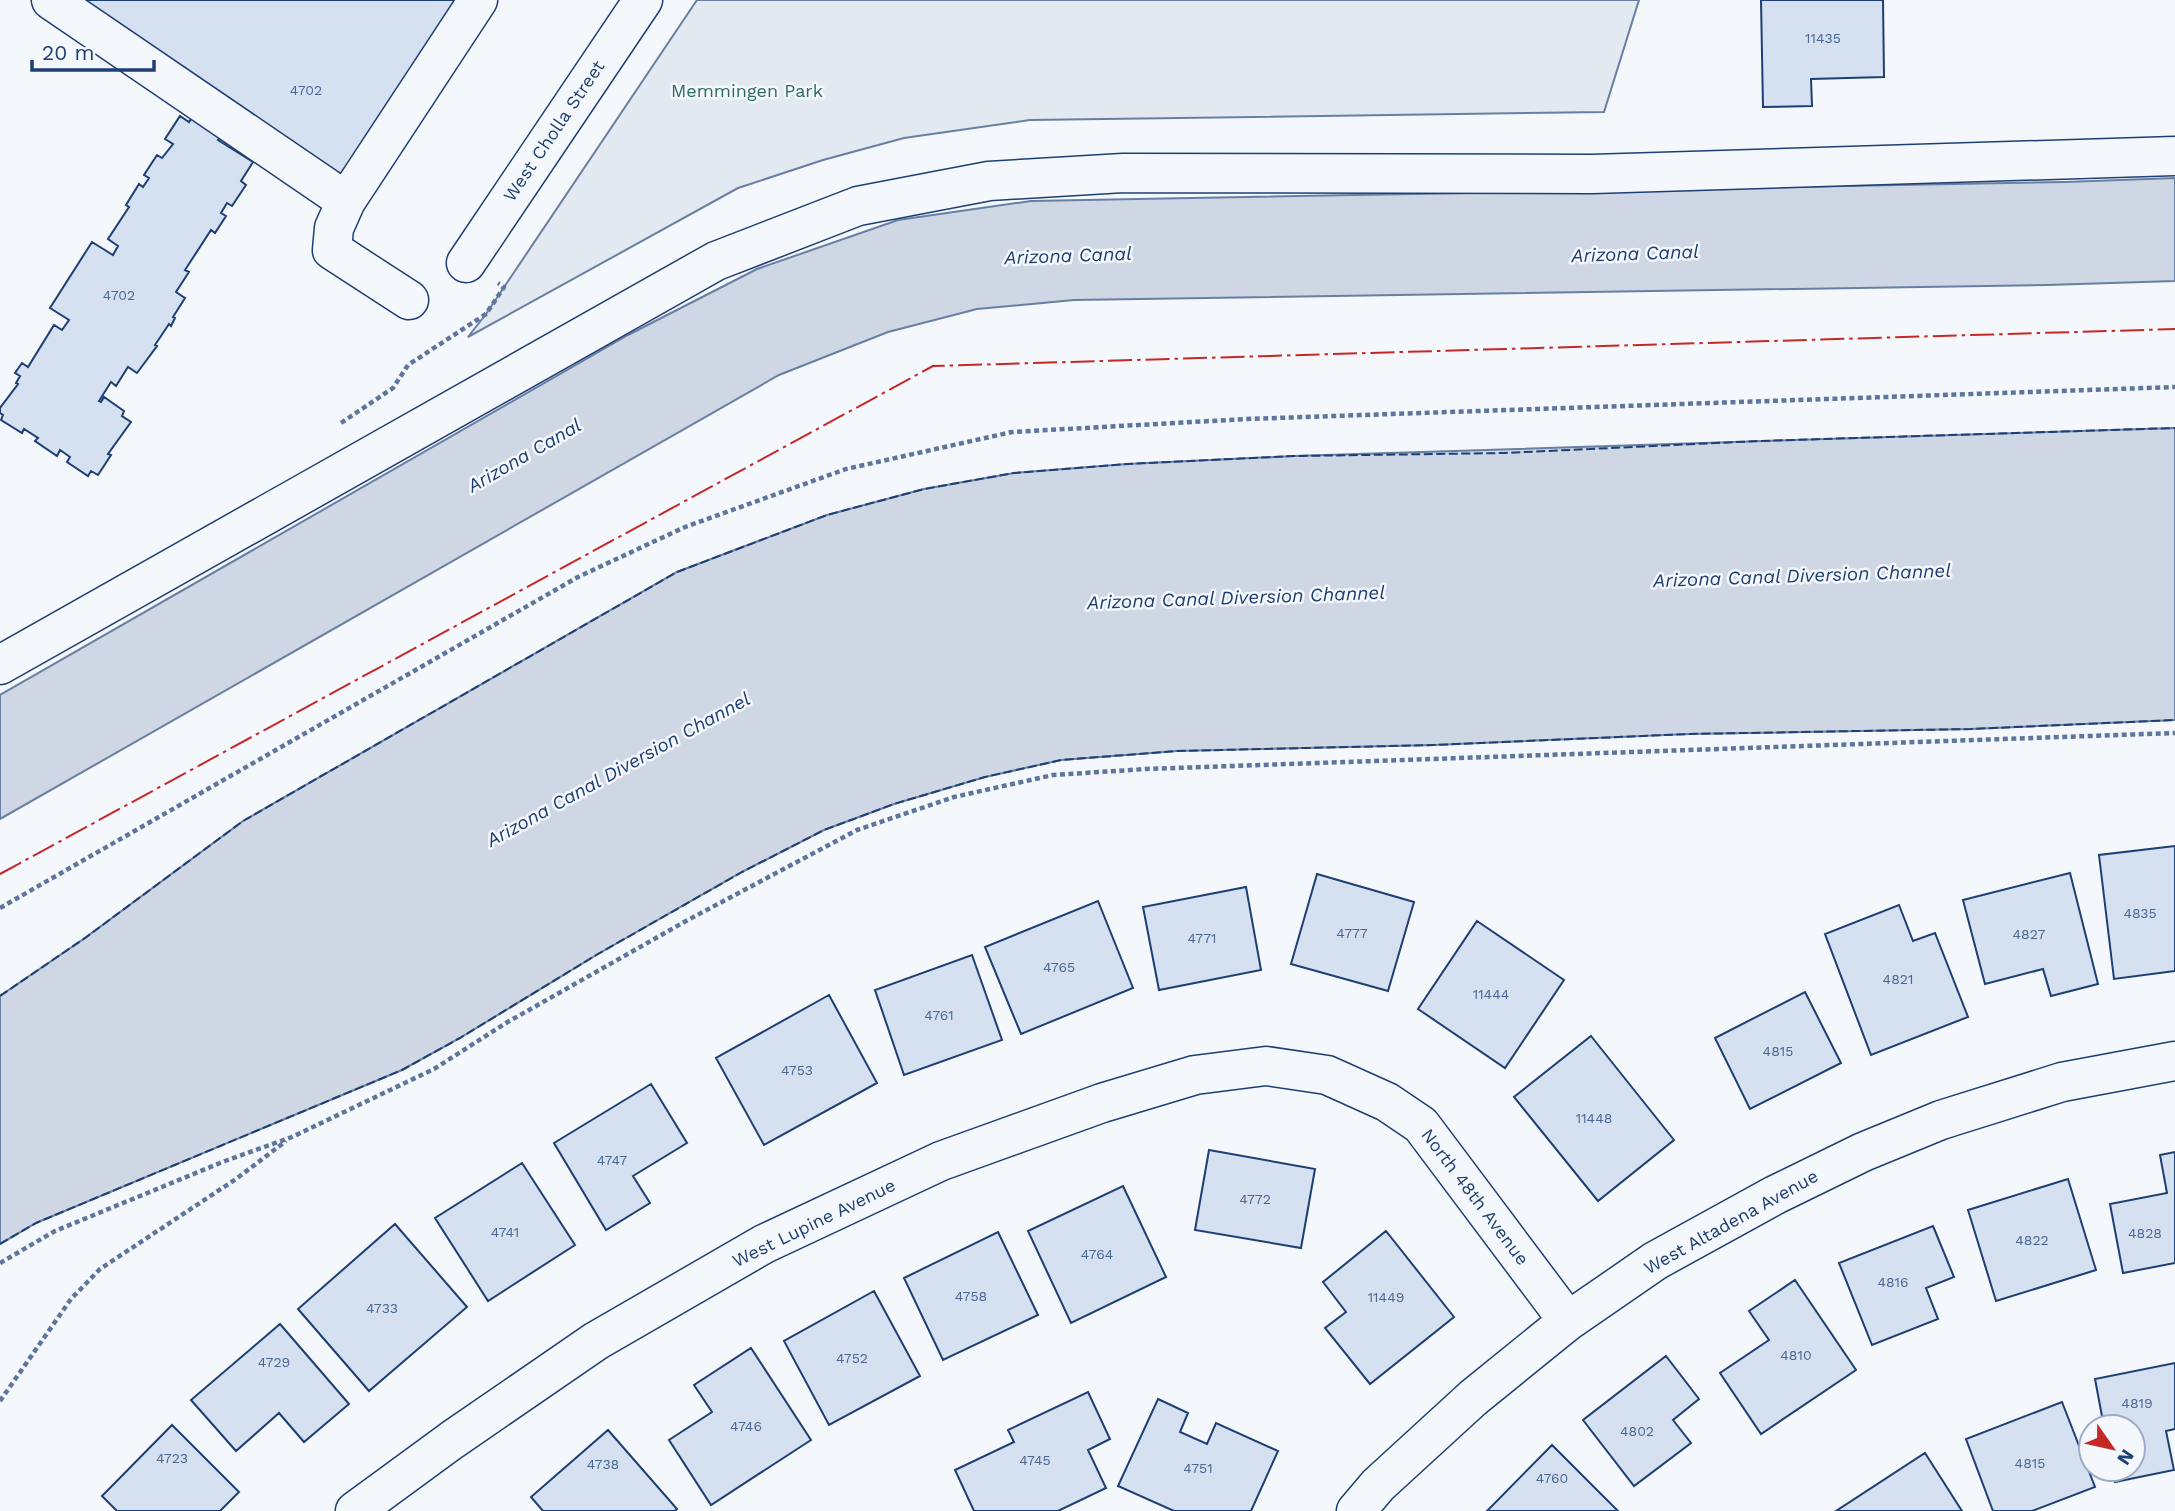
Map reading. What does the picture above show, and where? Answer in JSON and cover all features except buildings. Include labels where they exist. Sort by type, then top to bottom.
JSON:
[{"type":"street","points":[[51,0],[346,201]]},
{"type":"street","points":[[409,300],[332,250],[334,228],[346,201],[478,0]]},
{"type":"street","name":"West Cholla Street","points":[[466,263],[643,0]]},
{"type":"street","points":[[0,665],[716,261],[858,206],[989,181],[1123,173],[1592,174],[2175,156]]},
{"type":"street","name":"West Altadena Avenue","points":[[1356,1511],[1378,1485],[1473,1398],[1568,1321],[1655,1261],[1775,1195],[1863,1152],[1941,1120],[2062,1082],[2175,1061]]},
{"type":"street","name":"West Lupine Avenue","points":[[355,1511],[452,1440],[596,1342],[764,1244],[942,1161],[1102,1103],[1195,1075],[1266,1066],[1327,1075]]},
{"type":"street","name":"North 48th Avenue","points":[[1327,1075],[1387,1102],[1421,1125],[1568,1321]]},
{"type":"path","points":[[339,426],[348,416],[393,388],[408,365],[486,314],[504,287],[466,263]]},
{"type":"path","points":[[0,908],[578,577],[685,527],[846,469],[1012,432],[1260,419],[2175,387]]},
{"type":"path","points":[[0,1262],[55,1231],[225,1161],[292,1137],[434,1069],[506,1023],[686,921],[857,831],[954,797],[1053,775],[1160,769],[2175,733]]},
{"type":"path","points":[[0,1401],[71,1299],[100,1269],[236,1179],[292,1137]]},
{"type":"green space","name":"Memmingen Park","points":[[697,0],[1639,0],[1604,112],[1030,120],[904,138],[823,160],[738,188],[468,337]]},
{"type":"water","name":"Arizona Canal","points":[[2175,178],[2175,281],[1074,300],[977,309],[888,332],[779,375],[0,819],[0,695],[628,335],[757,269],[898,220],[1031,201]]},
{"type":"water","name":"Arizona Canal Diversion Channel","points":[[2175,428],[2175,720],[1971,729],[1689,734],[1434,745],[1177,751],[1061,760],[985,777],[894,804],[824,830],[742,872],[402,1070],[36,1223],[0,1244],[0,996],[85,938],[243,821],[677,572],[827,515],[924,489],[1014,473],[1127,464],[1294,456]]},
{"type":"fence","points":[[0,996],[85,938],[243,821],[677,572],[827,515],[924,489],[1014,473],[1127,464],[1294,456],[1505,453],[1759,441],[2175,428]]},
{"type":"fence","points":[[0,1244],[36,1223],[402,1070],[742,872],[824,830],[894,804],[985,777],[1061,760],[1177,751],[1434,745],[1689,734],[1971,729],[2175,720]]},
{"type":"power","points":[[0,874],[933,366],[2175,329]]}]
